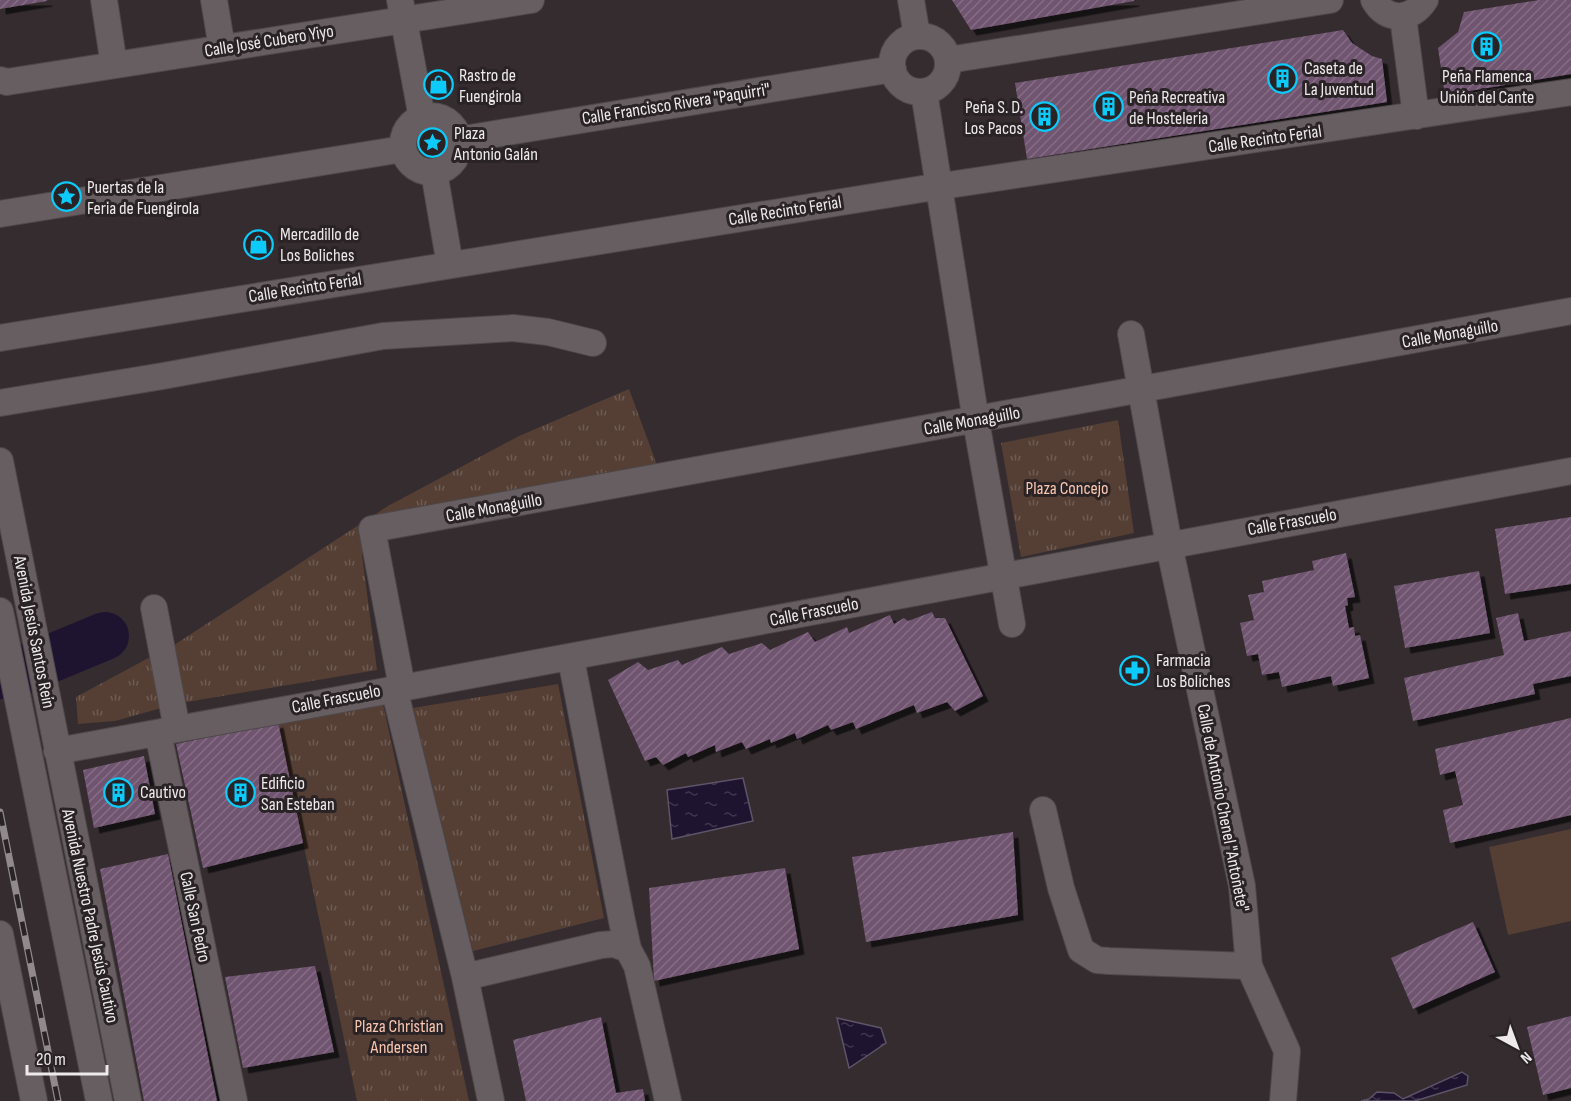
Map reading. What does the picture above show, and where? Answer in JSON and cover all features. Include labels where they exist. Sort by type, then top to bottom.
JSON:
[{"type":"street","points":[[104,0],[114,65]]},
{"type":"street","points":[[214,0],[222,48]]},
{"type":"street","name":"Calle José Cubero Yiyo","points":[[2,84],[222,48],[401,10],[531,0]]},
{"type":"street","points":[[911,0],[917,36]]},
{"type":"street","points":[[948,60],[1330,0]]},
{"type":"street","points":[[1374,0],[1386,14],[1403,17],[1419,9],[1425,0]]},
{"type":"street","points":[[401,10],[422,118]]},
{"type":"street","points":[[1403,17],[1416,116]]},
{"type":"street","points":[[917,36],[925,37],[941,45],[948,60],[948,69],[940,85],[924,92],[915,92],[900,84],[893,69],[895,52],[900,44],[917,36]]},
{"type":"street","name":"Calle Francisco Rivera \"Paquirri\"","points":[[458,140],[893,69]]},
{"type":"street","points":[[924,92],[976,421],[1012,624]]},
{"type":"street","name":"Calle Recinto Ferial","points":[[0,338],[939,187],[1571,92]]},
{"type":"street","points":[[422,118],[444,119],[451,124],[458,140],[456,158],[443,170],[434,172],[417,169],[405,157],[403,149],[406,132],[422,118]]},
{"type":"street","points":[[0,214],[403,149]]},
{"type":"street","points":[[434,172],[450,264]]},
{"type":"street","name":"Calle Monaguillo","points":[[398,688],[372,529],[1571,311]]},
{"type":"street","points":[[0,403],[383,336],[513,328],[548,332],[593,343]]},
{"type":"street","name":"Calle de Antonio Chenel \"Antoñete\"","points":[[1131,333],[1169,545],[1242,886],[1249,966],[1287,1051],[1283,1101]]},
{"type":"street","name":"Avenida Jesús Santos Reín","points":[[0,461],[55,741]]},
{"type":"street","name":"Calle Frascuelo","points":[[55,741],[167,731],[398,688],[571,659],[1571,471]]},
{"type":"street","name":"Calle San Pedro","points":[[154,608],[167,731],[234,1101]]},
{"type":"street","name":"Avenida Jesús Santos Reín","points":[[0,611],[26,740]]},
{"type":"street","points":[[571,659],[628,949],[637,966],[669,1101]]},
{"type":"street","points":[[398,688],[465,977],[491,1101]]},
{"type":"street","name":"Avenida Nuestro Padre Jesús Cautivo","points":[[26,740],[99,1101]]},
{"type":"street","name":"Avenida Nuestro Padre Jesús Cautivo","points":[[55,741],[128,1101]]},
{"type":"street","points":[[1043,810],[1060,888],[1081,950],[1097,960],[1249,966]]},
{"type":"street","points":[[0,934],[34,1101]]},
{"type":"street","points":[[465,977],[600,945],[614,944],[628,949]]},
{"type":"green space","points":[[629,389],[657,465],[365,529],[362,555],[377,670],[181,703],[171,647],[388,506],[519,436]]},
{"type":"green space","name":"Plaza Concejo","points":[[1118,420],[1134,533],[1021,557],[1001,443]]},
{"type":"green space","points":[[154,655],[165,707],[115,721],[78,724],[76,697]]},
{"type":"green space","points":[[558,684],[604,918],[473,951],[413,708]]},
{"type":"green space","name":"Plaza Christian Andersen","points":[[383,704],[469,1101],[357,1101],[278,722]]},
{"type":"green space","points":[[1571,829],[1571,921],[1508,935],[1489,847]]},
{"type":"water","points":[[743,778],[753,821],[672,839],[667,790]]},
{"type":"water","points":[[837,1018],[881,1028],[886,1043],[849,1068]]},
{"type":"water","points":[[1462,1072],[1468,1076],[1467,1085],[1415,1101],[1361,1101],[1369,1099],[1377,1092],[1394,1093],[1403,1099]]},
{"type":"building","points":[[0,0],[47,0],[47,1],[0,9]]},
{"type":"building","points":[[952,0],[1134,0],[1134,1],[971,30]]},
{"type":"building","name":"Peña Flamenca Unión del Cante","points":[[1539,0],[1571,0],[1571,74],[1445,95],[1438,48],[1458,32],[1464,12]]},
{"type":"building","points":[[1343,30],[1352,43],[1372,56],[1382,59],[1387,102],[1027,159],[1015,83]]},
{"type":"building","points":[[1571,517],[1571,584],[1505,594],[1495,529]]},
{"type":"building","points":[[1346,553],[1355,597],[1347,598],[1348,605],[1345,606],[1349,628],[1354,627],[1355,636],[1360,635],[1369,678],[1333,686],[1331,676],[1282,687],[1279,672],[1262,675],[1258,654],[1247,656],[1240,623],[1254,620],[1248,595],[1264,592],[1262,581],[1314,570],[1312,561]]},
{"type":"building","points":[[1479,571],[1490,633],[1405,648],[1394,586]]},
{"type":"building","points":[[932,612],[935,618],[945,618],[983,696],[955,711],[947,702],[917,713],[914,705],[856,729],[853,722],[831,730],[828,725],[797,739],[795,733],[771,743],[770,739],[746,749],[742,742],[716,752],[715,745],[688,757],[686,753],[663,765],[656,757],[645,761],[608,680],[638,662],[648,670],[678,660],[682,665],[722,647],[729,654],[762,643],[770,650],[808,632],[815,642],[847,627],[849,633],[890,615],[894,624],[904,618],[908,621]]},
{"type":"building","points":[[1518,613],[1524,641],[1571,631],[1571,676],[1533,684],[1535,694],[1413,721],[1404,678],[1504,655],[1496,618]]},
{"type":"building","points":[[1571,718],[1571,815],[1450,843],[1443,810],[1463,805],[1455,771],[1440,775],[1435,749]]},
{"type":"building","name":"Edificio San Esteban","points":[[278,722],[303,843],[203,868],[176,744]]},
{"type":"building","name":"Cautivo","points":[[144,756],[155,814],[94,828],[83,770]]},
{"type":"building","points":[[1013,832],[1018,915],[866,942],[852,857]]},
{"type":"building","points":[[168,854],[217,1101],[144,1101],[100,869]]},
{"type":"building","points":[[785,868],[799,949],[654,981],[649,888]]},
{"type":"building","points":[[1473,922],[1495,972],[1413,1009],[1391,958]]},
{"type":"building","points":[[315,966],[334,1052],[243,1068],[225,977]]},
{"type":"building","points":[[1571,1016],[1571,1088],[1543,1095],[1527,1027]]},
{"type":"building","points":[[601,1017],[616,1093],[643,1089],[645,1101],[526,1101],[513,1040]]},
{"type":"waterway","points":[[0,675],[23,670],[105,636]]},
{"type":"railway","points":[[0,812],[58,1101]]},
{"type":"place","name":"Peña Flamenca Unión del Cante","points":[[1487,47]]},
{"type":"place","name":"Caseta de La Juventud","points":[[1283,78]]},
{"type":"place","name":"Rastro de Fuengirola","points":[[438,85]]},
{"type":"place","name":"Peña Recreativa de Hosteleria","points":[[1108,107]]},
{"type":"place","name":"Peña S. D. Los Pacos","points":[[1044,117]]},
{"type":"place","name":"Plaza Antonio Galán","points":[[433,143]]},
{"type":"place","name":"Puertas de la Feria de Fuengirola","points":[[66,197]]},
{"type":"place","name":"Mercadillo de Los Boliches","points":[[259,244]]},
{"type":"place","name":"Farmacia Los Boliches","points":[[1135,670]]},
{"type":"place","name":"Cautivo","points":[[119,792]]},
{"type":"place","name":"Edificio San Esteban","points":[[240,793]]}]
